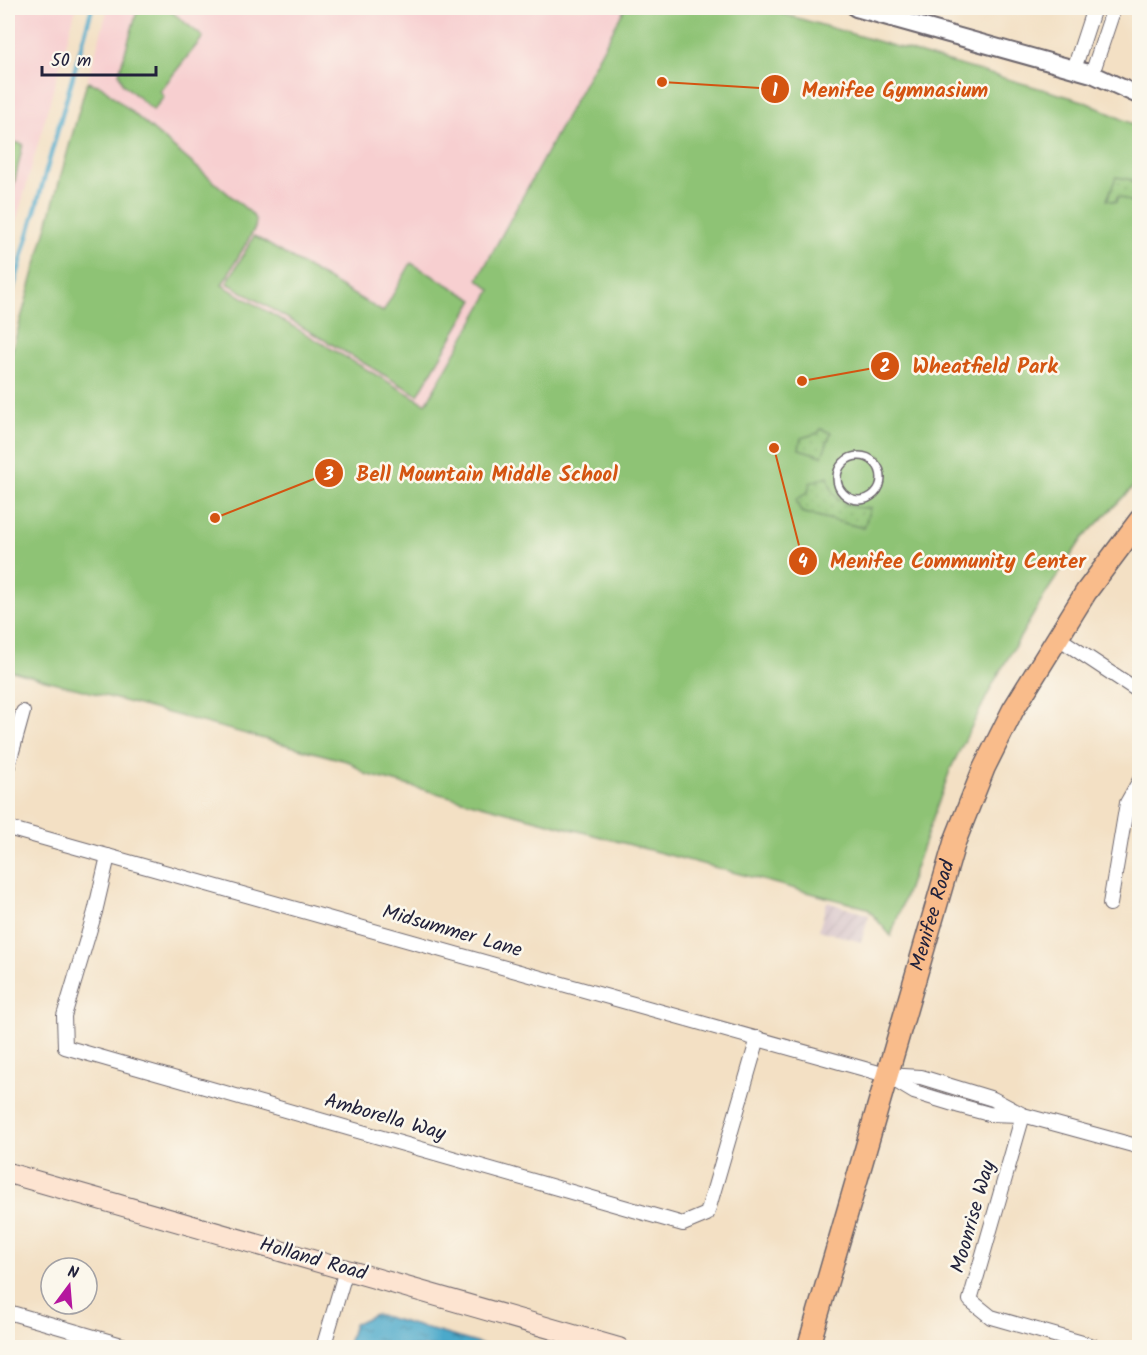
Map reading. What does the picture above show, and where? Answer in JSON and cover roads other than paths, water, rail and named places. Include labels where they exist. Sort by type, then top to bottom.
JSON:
[{"type":"main road","name":"Menifee Road","points":[[808,1347],[955,841],[984,768],[1013,710],[1057,637],[1104,565],[1140,520]]},
{"type":"main road","name":"Holland Road","points":[[8,1173],[619,1347]]},
{"type":"street","points":[[856,8],[1092,74],[1140,96]]},
{"type":"street","points":[[1074,69],[1094,8]]},
{"type":"street","points":[[1092,74],[1114,8]]},
{"type":"street","points":[[1057,637],[1140,692]]},
{"type":"street","points":[[8,766],[23,712]]},
{"type":"street","points":[[1110,904],[1127,803],[1140,780]]},
{"type":"street","name":"Midsummer Lane","points":[[8,828],[886,1075],[914,1092],[960,1106],[989,1114],[1023,1115],[1140,1147]]},
{"type":"street","name":"Amborella Way","points":[[108,856],[64,1016],[65,1047],[683,1224],[707,1214],[759,1038]]},
{"type":"street","name":"Moonrise Way","points":[[1023,1115],[970,1300],[992,1317],[1100,1347]]},
{"type":"street","points":[[323,1347],[346,1270]]},
{"type":"street","points":[[8,1312],[132,1347]]},
{"type":"lane","points":[[853,457],[868,458],[879,469],[881,476],[877,490],[867,499],[846,497],[841,492],[836,479],[840,465],[853,457]]},
{"type":"water","points":[[375,1314],[491,1347],[347,1347],[354,1324]]},
{"type":"waterway","points":[[8,307],[92,8]]},
{"type":"place","name":"Menifee Gymnasium","points":[[662,82]]},
{"type":"place","name":"Wheatfield Park","points":[[802,381]]},
{"type":"place","name":"Menifee Community Center","points":[[774,448]]},
{"type":"place","name":"Bell Mountain Middle School","points":[[215,518]]}]
